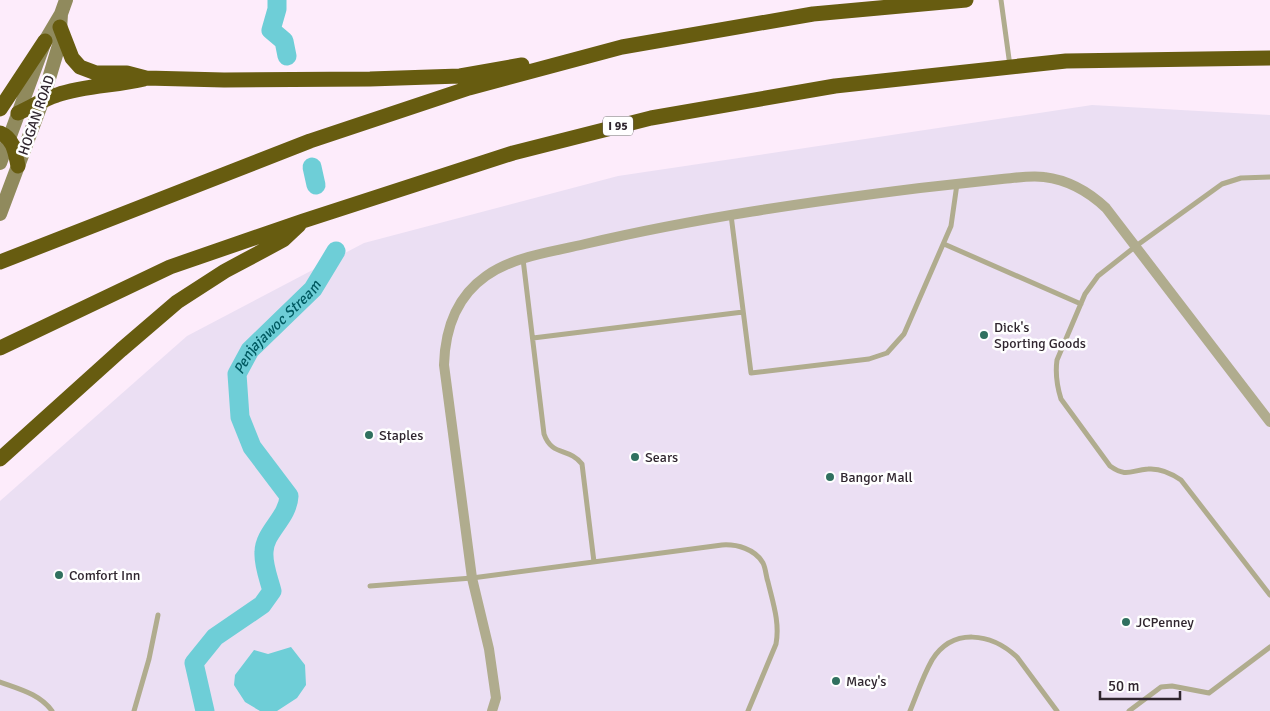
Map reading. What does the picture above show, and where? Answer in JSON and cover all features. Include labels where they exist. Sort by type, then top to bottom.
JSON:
[{"type":"highway","points":[[60,21],[72,58],[80,67],[96,73],[127,73],[146,78],[224,80],[360,79],[460,76],[813,14],[966,0]]},
{"type":"highway","points":[[0,109],[45,41]]},
{"type":"highway","points":[[0,262],[310,140],[469,88],[622,47]]},
{"type":"highway","name":"I 95","points":[[0,348],[170,267],[303,221],[513,153],[650,118],[835,86],[1066,61],[1270,58]]},
{"type":"highway","points":[[18,113],[56,95],[125,84],[146,78]]},
{"type":"highway","points":[[4,136],[14,147],[18,166]]},
{"type":"highway","points":[[0,459],[177,302],[225,272],[283,240],[303,221]]},
{"type":"main road","name":"HOGAN ROAD","points":[[0,214],[42,102],[60,45],[60,21],[66,0]]},
{"type":"main road","name":"HOGAN ROAD","points":[[0,163],[4,136],[18,113],[45,41],[60,21]]},
{"type":"street","points":[[502,711],[496,698],[488,649],[472,578],[444,364],[446,336],[452,319],[469,291],[498,268],[523,259],[644,230],[818,201],[1035,176],[1068,182],[1096,198],[1106,208],[1270,422]]},
{"type":"street","points":[[492,711],[496,698]]},
{"type":"lane","points":[[1001,0],[1010,67]]},
{"type":"lane","points":[[1270,177],[1241,178],[1222,184],[1098,276],[1085,294],[1057,360],[1056,369],[1058,388],[1066,407],[1110,466],[1116,471],[1129,474],[1153,469],[1168,472],[1181,480],[1270,596]]},
{"type":"lane","points":[[731,215],[751,373],[869,359],[886,352],[904,334],[951,226],[957,184]]},
{"type":"lane","points":[[944,244],[1081,304]]},
{"type":"lane","points":[[523,259],[544,434],[548,444],[553,448],[572,455],[582,464],[594,562]]},
{"type":"lane","points":[[533,338],[744,312]]},
{"type":"lane","points":[[370,586],[472,578],[730,544],[750,551],[763,563],[776,617],[778,635],[748,711]]},
{"type":"lane","points":[[134,711],[149,659],[158,615]]},
{"type":"lane","points":[[910,711],[928,668],[939,652],[953,641],[976,636],[992,640],[1009,650],[1057,711]]},
{"type":"lane","points":[[1129,711],[1161,687],[1172,686],[1209,693],[1270,647]]},
{"type":"lane","points":[[0,682],[35,696],[48,704],[52,711]]},
{"type":"shaded area","points":[[1092,105],[1270,115],[1270,711],[0,711],[0,501],[187,336],[364,243],[618,176]]},
{"type":"water","points":[[291,647],[305,665],[306,685],[297,698],[277,711],[260,711],[245,702],[234,685],[235,675],[254,650],[268,654]]},
{"type":"waterway","name":"Penjajawoc Stream","points":[[277,0],[277,9],[271,30],[284,41],[287,56]]},
{"type":"waterway","name":"Penjajawoc Stream","points":[[312,167],[316,185]]},
{"type":"waterway","name":"Penjajawoc Stream","points":[[205,711],[194,663],[215,637],[262,605],[272,591],[264,562],[265,545],[285,511],[289,496],[252,447],[240,417],[237,374],[250,350],[313,289],[336,251]]},
{"type":"place","name":"Dick's Sporting Goods","points":[[984,335]]},
{"type":"place","name":"Staples","points":[[369,435]]},
{"type":"place","name":"Sears","points":[[635,457]]},
{"type":"place","name":"Bangor Mall","points":[[830,477]]},
{"type":"place","name":"Comfort Inn","points":[[59,575]]},
{"type":"place","name":"JCPenney","points":[[1126,622]]},
{"type":"place","name":"Macy's","points":[[836,681]]}]
